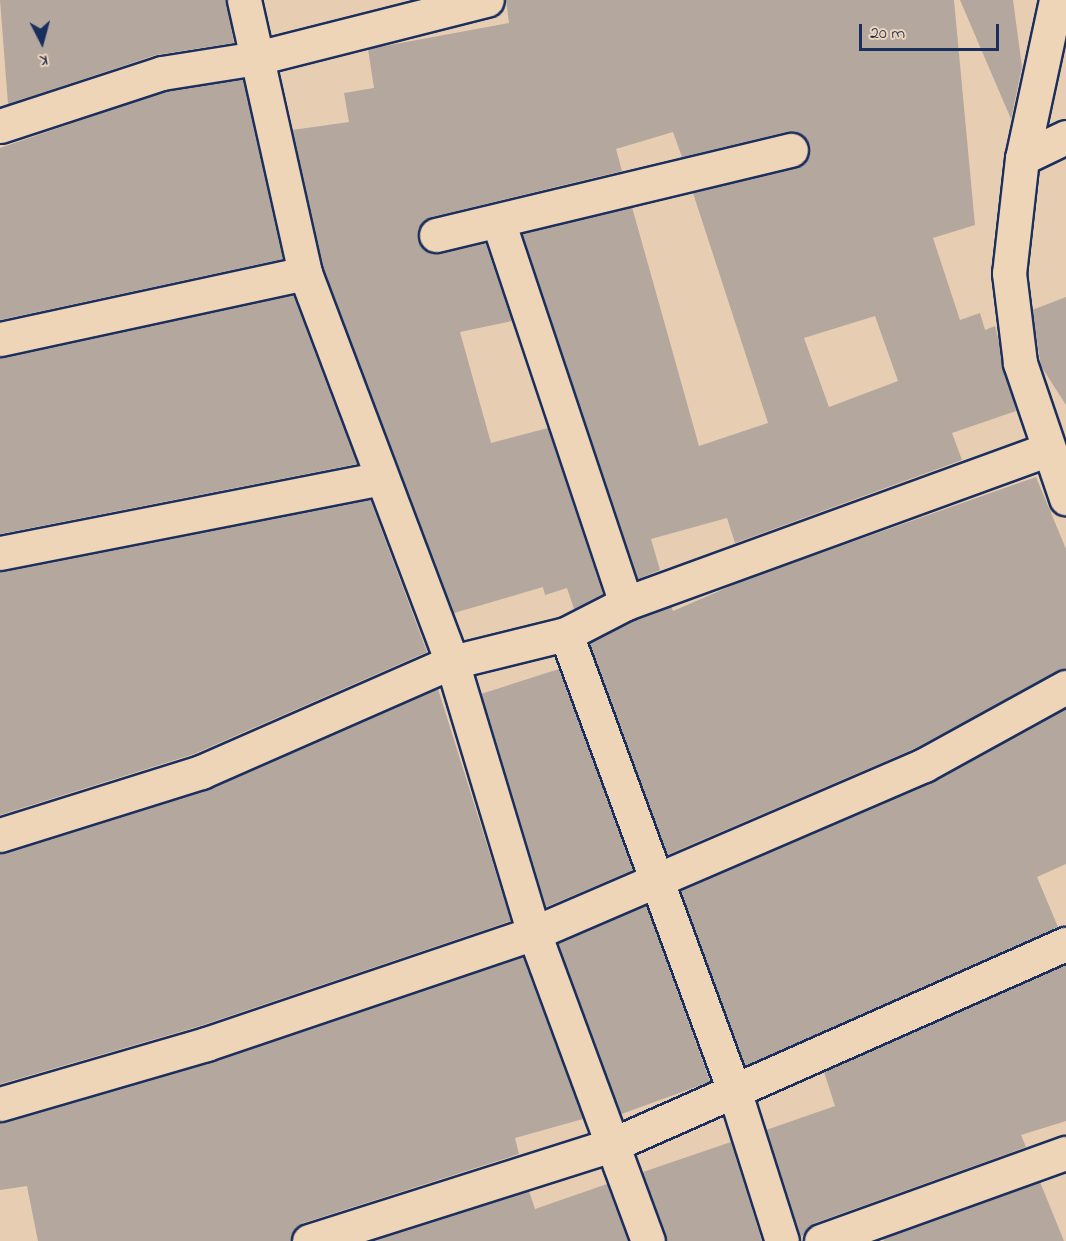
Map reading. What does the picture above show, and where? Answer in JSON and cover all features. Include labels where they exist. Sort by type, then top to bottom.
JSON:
[{"type":"street","points":[[244,0],[305,273],[452,662],[534,933],[648,1241]]},
{"type":"street","points":[[0,126],[162,73],[257,58],[487,0]]},
{"type":"street","points":[[1056,0],[1022,158],[1008,273],[1020,363],[1048,449],[1064,486]]},
{"type":"street","points":[[1022,158],[1066,137]]},
{"type":"street","points":[[436,235],[791,150]]},
{"type":"street","points":[[498,221],[626,603]]},
{"type":"street","points":[[0,339],[305,273]]},
{"type":"street","points":[[0,835],[201,772],[452,662],[566,634],[626,603],[1048,449]]},
{"type":"street","points":[[0,553],[381,478]]},
{"type":"street","points":[[566,634],[734,1090],[782,1241]]},
{"type":"street","points":[[0,1104],[206,1044],[534,933],[657,877],[924,765],[1066,687]]},
{"type":"street","points":[[309,1241],[614,1144],[1066,944]]},
{"type":"street","points":[[821,1241],[1066,1153]]},
{"type":"building","points":[[0,0],[226,0],[234,43],[156,55],[8,104]]},
{"type":"building","points":[[506,0],[954,0],[975,225],[933,238],[960,320],[980,313],[985,330],[995,326],[1016,411],[952,433],[962,460],[735,543],[727,518],[651,539],[660,570],[638,579],[522,234],[632,207],[699,446],[768,423],[693,193],[796,168],[809,156],[809,146],[804,137],[787,132],[682,157],[673,132],[616,149],[622,171],[432,217],[418,229],[422,247],[431,253],[485,242],[512,321],[460,332],[491,443],[548,428],[603,594],[574,609],[567,588],[545,595],[543,587],[454,613],[323,268],[292,130],[349,122],[344,93],[374,88],[368,49],[509,23]],"holes":[[[875,316],[898,381],[829,407],[804,338]]]},
{"type":"building","points":[[960,0],[1013,0],[1022,67],[1011,119]]},
{"type":"building","points":[[243,79],[283,259],[0,320],[0,148],[166,91]]},
{"type":"building","points":[[293,295],[357,464],[0,534],[0,357]]},
{"type":"building","points":[[1066,297],[1066,405],[1041,366],[1032,310]]},
{"type":"building","points":[[1036,477],[1066,549],[1066,668],[916,748],[667,855],[589,643],[634,620],[671,606],[673,611],[747,579]]},
{"type":"building","points":[[370,499],[427,652],[194,754],[0,815],[0,571]]},
{"type":"building","points":[[559,669],[633,870],[546,907],[481,694]]},
{"type":"building","points":[[438,689],[511,921],[200,1026],[0,1084],[0,853],[209,789]]},
{"type":"building","points":[[1066,708],[1066,864],[1037,877],[1058,927],[745,1066],[680,890],[931,782]]},
{"type":"building","points":[[646,905],[710,1082],[620,1114],[556,938]]},
{"type":"building","points":[[523,957],[583,1119],[515,1138],[519,1154],[303,1223],[291,1241],[38,1241],[27,1186],[0,1190],[0,1122],[212,1062]]},
{"type":"building","points":[[1066,964],[1066,1121],[1021,1135],[1026,1147],[815,1223],[800,1238],[766,1130],[835,1106],[824,1072]]},
{"type":"building","points":[[731,1142],[762,1241],[666,1241],[643,1172]]},
{"type":"building","points":[[1040,1182],[1064,1241],[884,1241],[883,1239]]},
{"type":"building","points":[[607,1184],[628,1241],[371,1241],[529,1191],[535,1209]]}]
